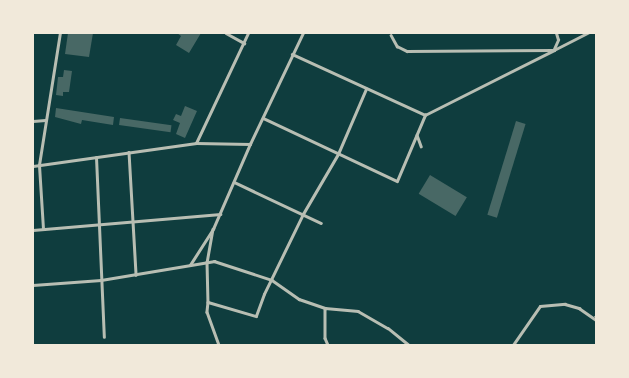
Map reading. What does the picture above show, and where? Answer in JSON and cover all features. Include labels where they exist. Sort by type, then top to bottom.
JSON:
[{"type":"street","points":[[43,229],[39,165],[60,33]]},
{"type":"street","points":[[226,33],[244,43]]},
{"type":"street","points":[[196,143],[248,33]]},
{"type":"street","points":[[219,345],[207,312],[208,262],[214,229],[250,144],[303,33]]},
{"type":"street","points":[[554,50],[558,40],[556,33]]},
{"type":"street","points":[[263,118],[397,181],[425,115],[588,33]]},
{"type":"street","points":[[391,34],[397,46],[407,51],[554,50]]},
{"type":"street","points":[[292,54],[425,115]]},
{"type":"street","points":[[208,302],[256,316],[303,214],[338,154],[366,88]]},
{"type":"street","points":[[33,121],[45,120]]},
{"type":"street","points":[[417,135],[422,146]]},
{"type":"street","points":[[33,166],[196,143],[250,144]]},
{"type":"street","points":[[129,152],[136,274]]},
{"type":"street","points":[[96,157],[104,337]]},
{"type":"street","points":[[234,182],[321,223]]},
{"type":"street","points":[[33,230],[132,219],[220,214]]},
{"type":"street","points":[[189,265],[214,229]]},
{"type":"street","points":[[33,286],[101,280],[214,261],[235,266],[272,280],[299,299],[325,308],[358,310],[388,328],[409,345]]},
{"type":"street","points":[[513,345],[540,306],[565,304],[579,308],[595,318]]},
{"type":"street","points":[[325,308],[325,338],[328,345]]},
{"type":"building","points":[[68,33],[93,33],[89,57],[65,54]]},
{"type":"building","points":[[177,33],[201,33],[189,53],[176,45],[181,36]]},
{"type":"building","points":[[64,70],[72,71],[69,92],[63,92],[63,96],[56,95],[58,77],[63,77]]},
{"type":"building","points":[[185,106],[197,111],[185,138],[176,134],[180,123],[173,120],[176,114],[181,116]]},
{"type":"building","points":[[56,108],[114,117],[113,125],[82,120],[81,124],[55,117]]},
{"type":"building","points":[[120,118],[171,125],[171,132],[119,125]]},
{"type":"building","points":[[516,121],[526,124],[497,218],[487,215]]},
{"type":"building","points":[[430,175],[467,197],[456,216],[419,194]]}]
